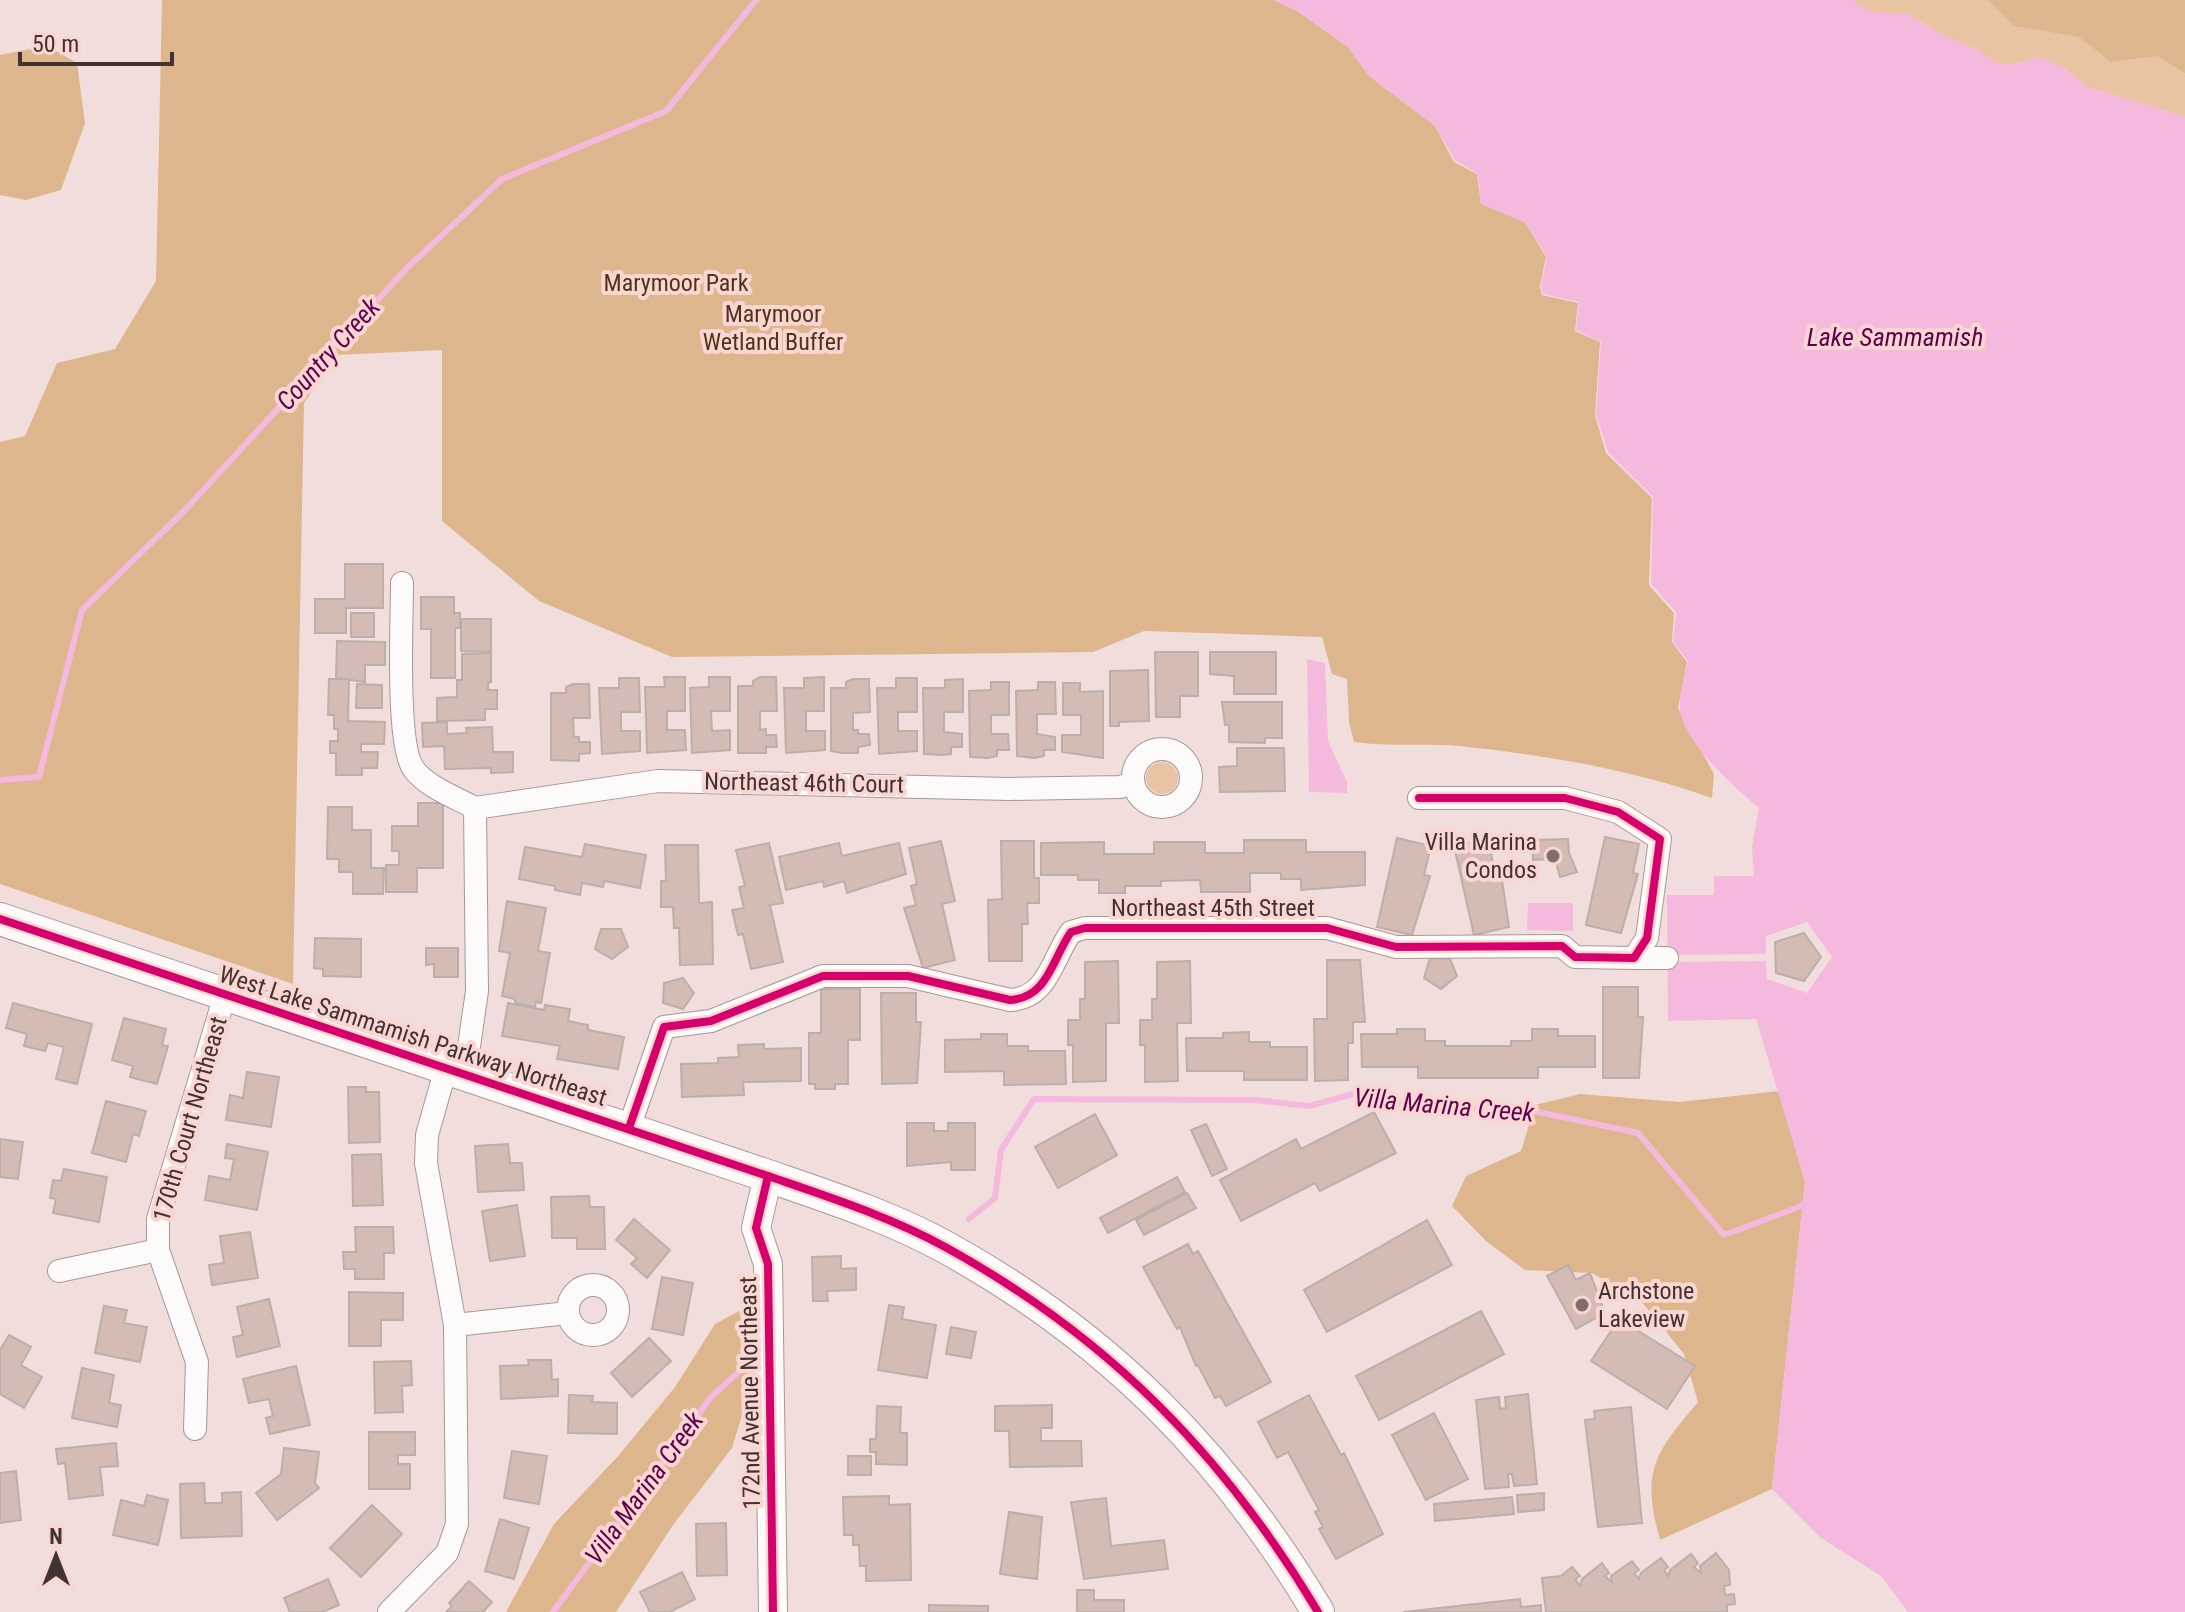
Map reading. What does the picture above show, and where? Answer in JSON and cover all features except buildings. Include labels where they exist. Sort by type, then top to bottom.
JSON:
[{"type":"main road","name":"West Lake Sammamish Parkway Northeast","points":[[0,919],[768,1176],[863,1209],[945,1247],[1051,1313],[1101,1350],[1182,1426],[1243,1499],[1318,1612]]},
{"type":"street","points":[[389,1612],[447,1553],[457,1524],[455,1325],[426,1163],[427,1135],[456,1071],[477,991],[475,808],[434,786],[410,764],[404,725],[402,583]]},
{"type":"street","name":"Northeast 46th Court","points":[[475,808],[658,781],[1009,789],[1120,787],[1133,783]]},
{"type":"street","points":[[1419,798],[1565,798],[1618,812],[1660,839],[1647,938],[1634,958]]},
{"type":"street","name":"Northeast 45th Street","points":[[629,1128],[664,1027],[711,1021],[823,976],[908,976],[1010,1000],[1026,999],[1039,992],[1071,932],[1085,928],[1327,928],[1396,947],[1562,946],[1575,957],[1634,958]]},
{"type":"street","points":[[1634,958],[1667,958]]},
{"type":"street","name":"170th Court Northeast","points":[[195,1429],[197,1362],[158,1250],[158,1219],[225,995]]},
{"type":"street","name":"172nd Avenue Northeast","points":[[768,1176],[756,1228],[768,1264],[773,1612]]},
{"type":"street","points":[[59,1271],[158,1250]]},
{"type":"street","points":[[455,1325],[568,1313]]},
{"type":"shaded area","points":[[1851,0],[2185,0],[2185,117],[2088,87],[2062,67],[2038,57],[2011,65],[1994,62],[1978,50],[1942,35],[1908,14],[1872,13]]},
{"type":"shaded area","points":[[1162,762],[1173,767],[1178,778],[1173,789],[1162,794],[1151,789],[1146,778],[1151,767]]},
{"type":"green space","name":"Marymoor Wetland Buffer","points":[[162,0],[1274,0],[1297,11],[1348,47],[1369,76],[1435,126],[1454,162],[1477,174],[1481,204],[1525,222],[1546,257],[1540,286],[1542,295],[1578,303],[1575,331],[1600,342],[1595,415],[1606,453],[1652,498],[1649,585],[1674,613],[1672,642],[1687,662],[1678,708],[1714,774],[1712,798],[1619,771],[1555,759],[1459,746],[1354,742],[1349,722],[1347,679],[1332,674],[1322,637],[1144,631],[1093,652],[672,657],[539,601],[442,521],[442,350],[337,355],[304,403],[293,984],[0,884],[0,442],[25,436],[57,363],[115,349],[156,281]]},
{"type":"green space","points":[[1988,0],[2185,0],[2185,73],[2157,56],[2111,62],[2079,37],[2014,26]]},
{"type":"green space","points":[[47,46],[77,63],[85,123],[61,190],[26,200],[0,195],[0,55]]},
{"type":"green space","points":[[1779,1091],[1805,1182],[1772,1489],[1660,1540],[1652,1497],[1655,1465],[1671,1436],[1698,1402],[1684,1354],[1641,1301],[1592,1273],[1525,1270],[1487,1242],[1452,1206],[1466,1176],[1521,1151],[1535,1105],[1580,1094],[1679,1102]]},
{"type":"green space","points":[[739,1311],[756,1370],[732,1448],[673,1525],[616,1612],[506,1612],[554,1524],[619,1455],[675,1387],[715,1324]]},
{"type":"water","name":"Lake Sammamish","points":[[1274,0],[1851,0],[1872,12],[1908,14],[1942,35],[1978,50],[1994,62],[2012,65],[2038,57],[2062,67],[2088,87],[2185,117],[2185,1612],[1908,1612],[1881,1576],[1821,1538],[1772,1489],[1805,1182],[1756,1019],[1668,1021],[1667,895],[1714,895],[1714,876],[1754,876],[1752,847],[1759,808],[1710,762],[1682,718],[1680,700],[1688,661],[1673,642],[1676,612],[1651,584],[1653,497],[1608,452],[1596,415],[1601,342],[1576,330],[1579,302],[1543,294],[1541,286],[1547,257],[1526,223],[1481,204],[1478,174],[1455,160],[1435,126],[1369,76],[1348,47],[1297,11]]},
{"type":"water","points":[[1307,659],[1325,663],[1328,741],[1347,782],[1347,793],[1309,792]]},
{"type":"water","points":[[1528,903],[1573,903],[1573,931],[1527,930]]},
{"type":"pier","points":[[1807,922],[1832,957],[1807,993],[1767,979],[1766,961],[1667,962],[1667,955],[1766,954],[1766,936]]},
{"type":"waterway","name":"Country Creek","points":[[0,780],[39,777],[82,610],[185,510],[407,268],[502,179],[666,111],[756,0]]},
{"type":"waterway","name":"Villa Marina Creek","points":[[969,1219],[995,1198],[1001,1150],[1034,1099],[1255,1100],[1309,1106],[1353,1094],[1422,1108],[1524,1109],[1638,1133],[1724,1235],[1799,1207],[1807,1200]]},
{"type":"waterway","name":"Villa Marina Creek","points":[[553,1612],[711,1397],[742,1369]]},
{"type":"cycle path","points":[[629,1128],[664,1027],[711,1021],[823,976],[908,976],[1010,1000],[1023,998],[1041,985],[1071,932],[1085,928],[1327,928],[1396,947],[1562,946],[1575,957],[1634,958],[1647,938],[1660,839],[1618,812],[1565,798],[1419,798]]},
{"type":"cycle path","points":[[0,919],[814,1192],[882,1217],[947,1248],[1060,1320],[1158,1404],[1243,1501],[1318,1612]]},
{"type":"cycle path","points":[[768,1176],[756,1228],[768,1264],[773,1612]]},
{"type":"place","name":"Villa Marina Condos","points":[[1553,856]]},
{"type":"place","name":"Archstone Lakeview","points":[[1582,1305]]},
{"type":"park label","name":"Marymoor Park","points":[[676,283]]}]
